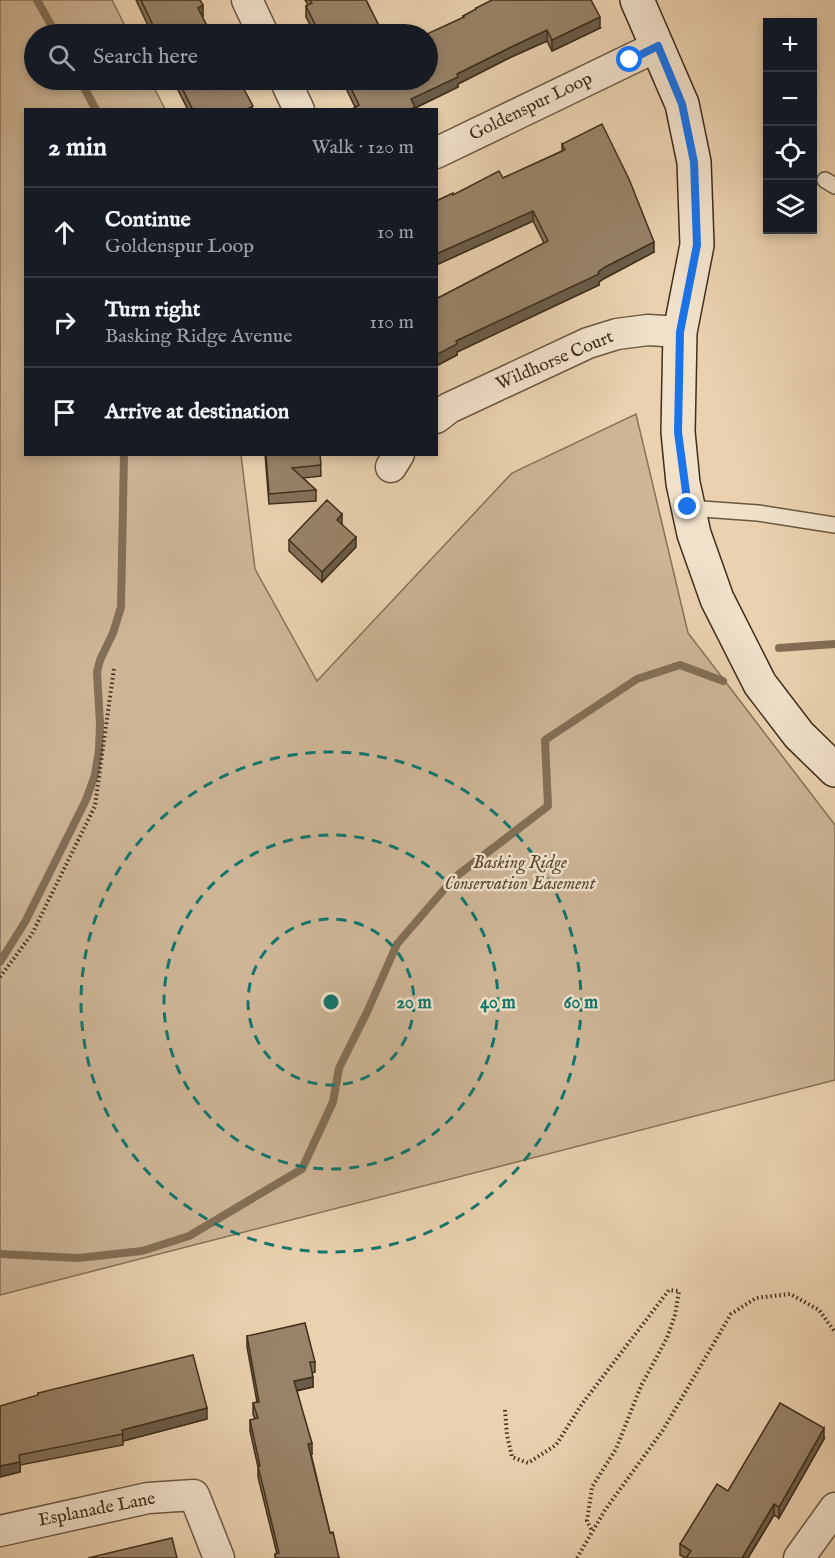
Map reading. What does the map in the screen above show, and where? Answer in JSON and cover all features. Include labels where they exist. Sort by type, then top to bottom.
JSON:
[{"type":"street","points":[[247,0],[258,24]]},
{"type":"street","points":[[637,0],[682,104],[694,162],[697,245],[680,332],[678,432],[694,534],[717,599],[760,684],[799,735],[835,770]]},
{"type":"street","name":"Goldenspur Loop","points":[[438,152],[658,46]]},
{"type":"street","points":[[290,90],[298,108]]},
{"type":"street","name":"Wildhorse Court","points":[[438,416],[449,408],[588,343],[618,334],[648,330],[680,332]]},
{"type":"street","name":"Esplanade Lane","points":[[0,1531],[148,1498],[194,1496],[219,1558]]},
{"type":"street","points":[[799,1558],[835,1508]]},
{"type":"lane","points":[[688,507],[758,513],[835,525]]},
{"type":"path","points":[[0,977],[32,934],[94,806],[114,668]]},
{"type":"path","points":[[505,1410],[512,1457],[528,1463],[556,1445],[582,1404],[669,1290],[679,1291],[675,1315],[667,1338],[641,1386],[616,1449],[592,1487],[587,1521],[592,1531]]},
{"type":"path","points":[[577,1558],[605,1510],[663,1430],[731,1314],[756,1298],[790,1294],[819,1310],[835,1332]]},
{"type":"green space","name":"Basking Ridge Conservation Easement","points":[[0,0],[112,0],[124,24],[24,24],[24,90],[155,90],[164,108],[24,108],[24,456],[241,456],[255,569],[317,681],[512,473],[636,414],[688,633],[835,825],[835,1080],[0,1295]]},
{"type":"building","points":[[141,0],[200,0],[203,5],[198,8],[206,24],[152,24]]},
{"type":"building","points":[[310,0],[366,0],[378,24],[315,24],[306,6],[312,3]]},
{"type":"building","points":[[492,0],[591,0],[600,17],[552,40],[547,30],[457,74],[458,77],[438,86],[438,29],[464,17]]},
{"type":"building","points":[[183,90],[244,90],[253,106],[250,108],[192,108]]},
{"type":"building","points":[[352,90],[430,90],[411,99],[415,107],[413,108],[354,108],[359,105]]},
{"type":"building","points":[[602,124],[629,179],[654,242],[605,267],[598,272],[599,274],[456,341],[457,344],[438,354],[438,298],[548,241],[533,211],[438,253],[438,200],[453,193],[453,195],[499,171],[503,178],[565,150],[562,144]]},
{"type":"building","points":[[266,456],[320,456],[321,465],[292,468],[316,490],[269,494]]},
{"type":"building","points":[[327,500],[342,514],[337,520],[356,537],[322,572],[289,540]]},
{"type":"building","points":[[305,1323],[315,1362],[310,1362],[313,1377],[294,1381],[312,1443],[308,1444],[330,1533],[333,1532],[339,1558],[276,1558],[275,1554],[279,1553],[258,1466],[260,1466],[250,1420],[258,1418],[253,1403],[259,1402],[247,1336]]},
{"type":"building","points":[[193,1355],[207,1408],[122,1430],[123,1434],[19,1455],[20,1462],[0,1466],[0,1406],[38,1395],[38,1393]]},
{"type":"building","points":[[780,1403],[824,1428],[779,1507],[774,1504],[742,1558],[686,1558],[691,1551],[680,1544],[717,1484],[728,1491]]},
{"type":"building","points":[[172,1538],[177,1558],[88,1558]]},
{"type":"waterway","points":[[37,0],[50,24]]},
{"type":"waterway","points":[[85,90],[95,108]]},
{"type":"waterway","points":[[0,962],[25,922],[86,800],[95,775],[100,724],[97,672],[121,607],[124,456]]},
{"type":"waterway","points":[[779,648],[835,644]]},
{"type":"waterway","points":[[0,1254],[78,1258],[142,1251],[189,1236],[302,1169],[333,1102],[339,1068],[397,944],[454,878],[548,806],[545,740],[637,679],[680,665],[723,681]]},
{"type":"route","points":[[630,60],[658,46],[682,104],[694,162],[697,245],[680,332],[678,432],[688,507]]}]
